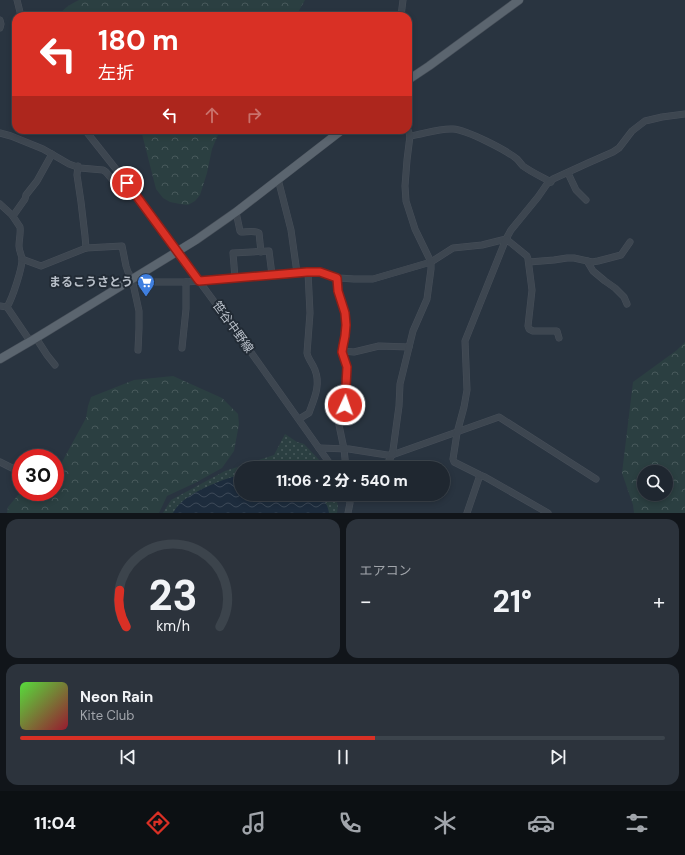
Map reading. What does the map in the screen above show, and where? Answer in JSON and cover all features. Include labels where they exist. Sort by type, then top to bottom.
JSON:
[{"type":"main road","points":[[412,77],[519,0]]},
{"type":"main road","points":[[0,359],[196,240],[236,212],[337,134]]},
{"type":"street","points":[[17,0],[21,12]]},
{"type":"street","points":[[402,12],[403,0]]},
{"type":"street","points":[[0,20],[0,28]]},
{"type":"street","points":[[548,513],[485,477],[454,462],[457,433],[467,390],[465,341],[506,239],[511,230],[547,184],[553,179],[613,152],[619,148],[632,131],[644,121],[654,118],[685,114]]},
{"type":"street","points":[[412,133],[450,129],[457,130],[483,140],[508,153],[524,166],[550,182]]},
{"type":"street","points":[[0,133],[43,149],[69,164],[103,170],[120,187],[127,183]]},
{"type":"street","name":"笹谷中野線","points":[[88,134],[127,183],[178,252],[329,461]]},
{"type":"street","points":[[389,461],[392,455],[395,441],[400,384],[413,331],[427,299],[431,269],[431,262],[415,229],[406,200],[405,186],[409,134]]},
{"type":"street","points":[[13,216],[47,165],[52,154]]},
{"type":"street","points":[[78,166],[77,176],[85,230],[86,248]]},
{"type":"street","points":[[568,173],[576,190],[586,200]]},
{"type":"street","points":[[278,180],[292,230],[297,273]]},
{"type":"street","points":[[0,204],[13,216],[21,229],[19,233],[19,247],[22,259],[16,288],[7,307]]},
{"type":"street","points":[[236,212],[241,232],[250,231],[259,233],[261,252]]},
{"type":"street","points":[[22,259],[41,266],[86,248],[122,246],[128,272],[134,278],[143,281],[186,282],[308,272],[320,272],[337,278],[373,279],[431,262],[453,248],[482,245],[506,239]]},
{"type":"street","points":[[506,239],[527,256],[529,262],[532,290],[528,326],[529,329],[533,331],[557,331],[559,338]]},
{"type":"street","points":[[529,262],[567,258],[598,261],[622,255],[630,242]]},
{"type":"street","points":[[235,278],[233,253],[269,251],[272,275]]},
{"type":"street","points":[[587,261],[593,271],[624,297],[627,304]]},
{"type":"street","points":[[299,419],[309,413],[317,391],[318,383],[316,371],[307,353],[310,313],[308,272]]},
{"type":"street","points":[[134,278],[139,311],[138,350]]},
{"type":"street","points":[[337,278],[338,291],[345,313],[346,325],[342,351],[347,367],[345,411],[339,425],[345,461]]},
{"type":"street","points":[[182,348],[186,310],[186,282]]},
{"type":"street","points":[[0,306],[7,307],[55,365]]},
{"type":"street","points":[[342,351],[354,352],[379,346],[409,347]]},
{"type":"street","points":[[319,448],[344,449],[392,455],[499,417],[596,479]]},
{"type":"street","points":[[0,462],[12,468]]},
{"type":"street","points":[[467,513],[480,475]]},
{"type":"street","points":[[348,513],[350,501]]},
{"type":"green space","points":[[79,0],[305,0],[298,12],[62,12]]},
{"type":"green space","points":[[142,134],[218,134],[212,149],[207,173],[200,195],[195,201],[188,205],[170,202],[163,198],[156,189]]},
{"type":"green space","points":[[685,342],[685,513],[634,513],[633,505],[622,473],[633,382],[677,350]]},
{"type":"green space","points":[[173,376],[222,398],[238,414],[239,424],[234,451],[222,468],[167,496],[159,513],[7,513],[8,507],[13,501],[64,501],[64,458],[86,418],[91,397],[134,380]]},
{"type":"green space","points":[[285,434],[297,442],[304,444],[320,461],[256,461],[274,455]]},
{"type":"green space","points":[[234,468],[234,501],[337,501],[337,513],[163,513],[171,500],[225,471]]},
{"type":"water","points":[[234,476],[234,501],[324,501],[329,513],[173,513],[185,499],[213,484]]},
{"type":"place","name":"まるこうさとう","points":[[146,297]]},
{"type":"route","points":[[127,183],[199,281],[307,272],[320,272],[337,278],[338,291],[345,313],[346,325],[342,352],[347,367],[345,405]]}]
